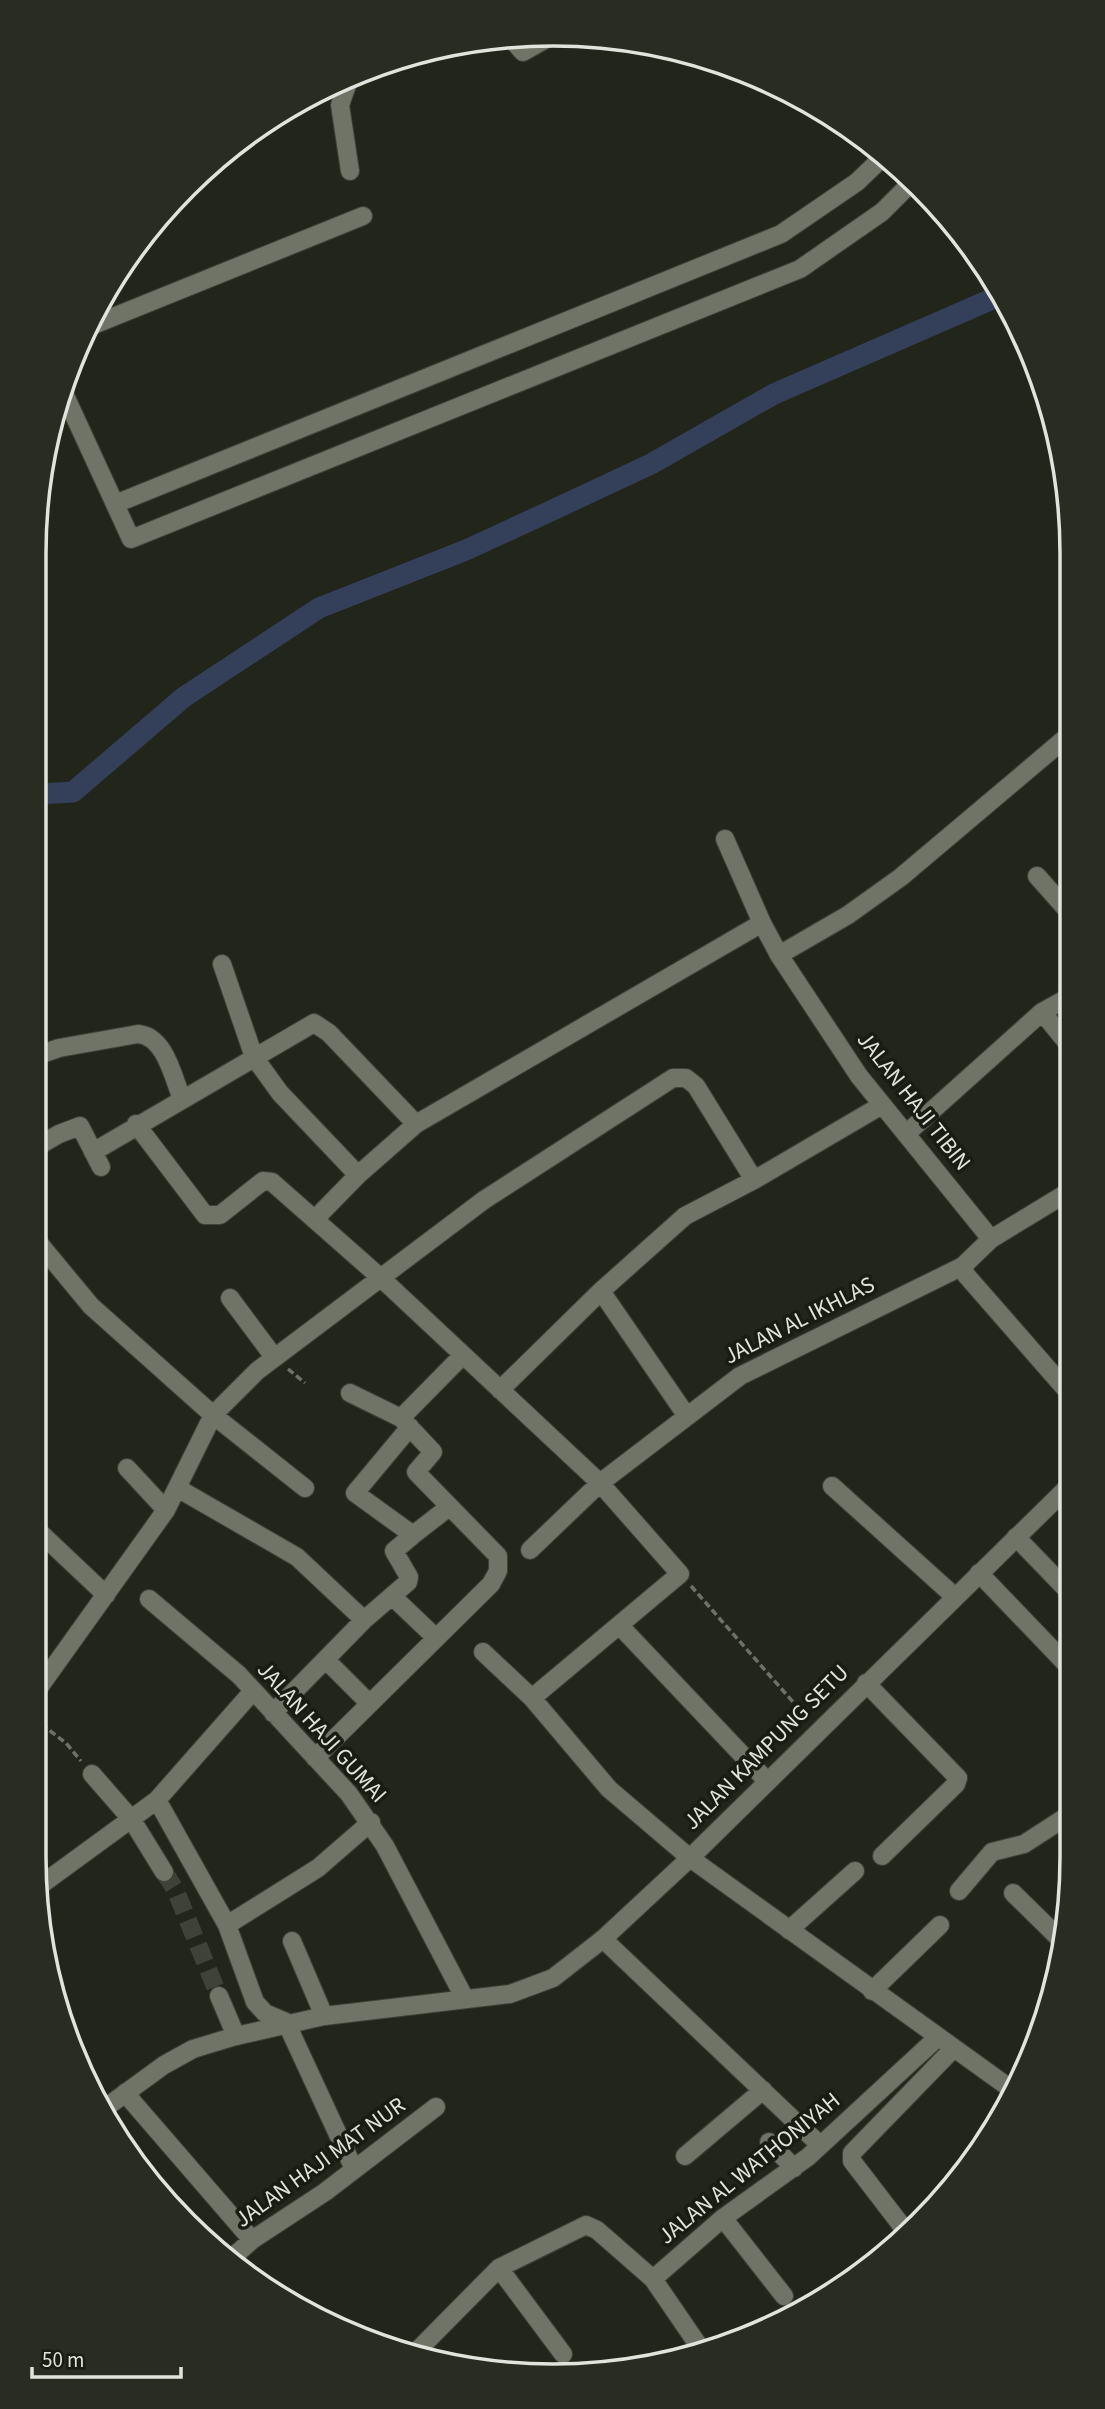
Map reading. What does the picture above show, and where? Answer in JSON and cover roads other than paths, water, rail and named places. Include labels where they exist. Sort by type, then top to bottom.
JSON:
[{"type":"street","points":[[519,47],[523,52],[533,47]]},
{"type":"street","points":[[345,90],[340,105],[350,171]]},
{"type":"street","points":[[115,504],[781,234],[857,182],[877,163]]},
{"type":"street","points":[[68,403],[131,540],[800,269],[882,212],[905,189]]},
{"type":"street","points":[[101,322],[363,216]]},
{"type":"street","points":[[779,955],[848,915],[901,877],[1060,743]]},
{"type":"street","name":"JALAN HAJI TIBIN","points":[[724,839],[779,955],[882,1105],[991,1239]]},
{"type":"street","points":[[1037,876],[1060,902]]},
{"type":"street","points":[[315,1219],[358,1175],[416,1124],[762,923]]},
{"type":"street","points":[[222,964],[254,1057],[280,1093],[358,1175]]},
{"type":"street","points":[[907,1133],[1042,1012],[1060,1002]]},
{"type":"street","points":[[1042,1012],[1060,1034]]},
{"type":"street","points":[[46,1142],[79,1126],[97,1159],[136,1124],[314,1023],[329,1034],[416,1124]]},
{"type":"street","points":[[46,1052],[138,1034],[149,1035],[160,1047],[182,1099]]},
{"type":"street","points":[[46,1678],[166,1510],[179,1489],[213,1415],[274,1357],[484,1200],[673,1078],[686,1078],[696,1086],[754,1180]]},
{"type":"street","points":[[500,1390],[601,1291],[685,1216],[754,1180],[882,1105]]},
{"type":"street","points":[[136,1124],[205,1214],[220,1215],[267,1181],[315,1219],[600,1483],[680,1574],[532,1698]]},
{"type":"street","points":[[1060,1197],[991,1239],[963,1266],[966,1275],[1060,1383]]},
{"type":"street","points":[[46,1252],[91,1306],[213,1415],[304,1488]]},
{"type":"street","name":"JALAN AL IKHLAS","points":[[530,1550],[600,1483],[686,1415],[758,1365],[963,1266]]},
{"type":"street","points":[[601,1291],[686,1415]]},
{"type":"street","points":[[230,1298],[274,1357]]},
{"type":"street","points":[[413,1535],[355,1493],[405,1422],[463,1355]]},
{"type":"street","points":[[315,1758],[491,1584],[500,1563],[498,1556],[416,1472],[433,1452],[405,1422],[350,1393]]},
{"type":"street","points":[[127,1468],[166,1510]]},
{"type":"street","points":[[832,1486],[954,1597]]},
{"type":"street","points":[[179,1489],[297,1557],[363,1619]]},
{"type":"street","name":"JALAN KAMPUNG SETU","points":[[1005,2085],[690,1858],[1060,1494]]},
{"type":"street","points":[[273,1713],[363,1619],[408,1582],[409,1577],[394,1551],[449,1507]]},
{"type":"street","points":[[46,1537],[106,1595]]},
{"type":"street","points":[[1016,1537],[1060,1583]]},
{"type":"street","points":[[979,1573],[1060,1658]]},
{"type":"street","points":[[392,1595],[435,1637]]},
{"type":"street","name":"JALAN HAJI GUMAI","points":[[149,1599],[176,1619],[253,1691],[371,1822],[465,1998]]},
{"type":"street","points":[[620,1626],[766,1781]]},
{"type":"street","points":[[110,2104],[193,2049],[286,2022],[510,1994],[532,1988],[553,1978],[604,1939],[690,1858],[609,1789],[532,1698],[483,1652]]},
{"type":"street","points":[[326,1660],[370,1704]]},
{"type":"street","points":[[866,1683],[958,1778],[956,1784],[882,1856]]},
{"type":"street","points":[[47,1881],[157,1800],[253,1691]]},
{"type":"street","points":[[92,1774],[132,1820],[164,1872]]},
{"type":"street","points":[[157,1800],[227,1925],[255,2002],[265,2013],[286,2022],[354,2169]]},
{"type":"street","points":[[959,1891],[992,1852],[1024,1844],[1060,1821]]},
{"type":"street","points":[[227,1925],[318,1868],[371,1822]]},
{"type":"street","points":[[789,1930],[855,1871]]},
{"type":"street","points":[[1013,1893],[1053,1933]]},
{"type":"street","points":[[873,1991],[940,1925]]},
{"type":"street","points":[[604,1939],[820,2145]]},
{"type":"street","points":[[292,1941],[324,2016]]},
{"type":"street","points":[[219,1996],[236,2036]]},
{"type":"street","name":"JALAN AL WATHONIYAH","points":[[653,2279],[723,2218],[794,2168],[937,2038]]},
{"type":"street","points":[[901,2225],[852,2161],[852,2153],[953,2049]]},
{"type":"street","points":[[685,2156],[762,2090]]},
{"type":"street","points":[[125,2093],[252,2239]]},
{"type":"street","name":"JALAN HAJI MAT NUR","points":[[237,2253],[252,2239],[315,2199],[436,2108]]},
{"type":"street","points":[[769,2142],[794,2168]]},
{"type":"street","points":[[723,2218],[784,2296]]},
{"type":"street","points":[[422,2346],[499,2268],[586,2225],[597,2230],[653,2279],[696,2342]]},
{"type":"street","points":[[499,2268],[563,2354]]},
{"type":"waterway","points":[[46,794],[73,792],[184,697],[319,608],[466,550],[651,464],[774,394],[992,299]]},
{"type":"tunnel","points":[[164,1872],[175,1889],[219,1996]]}]
